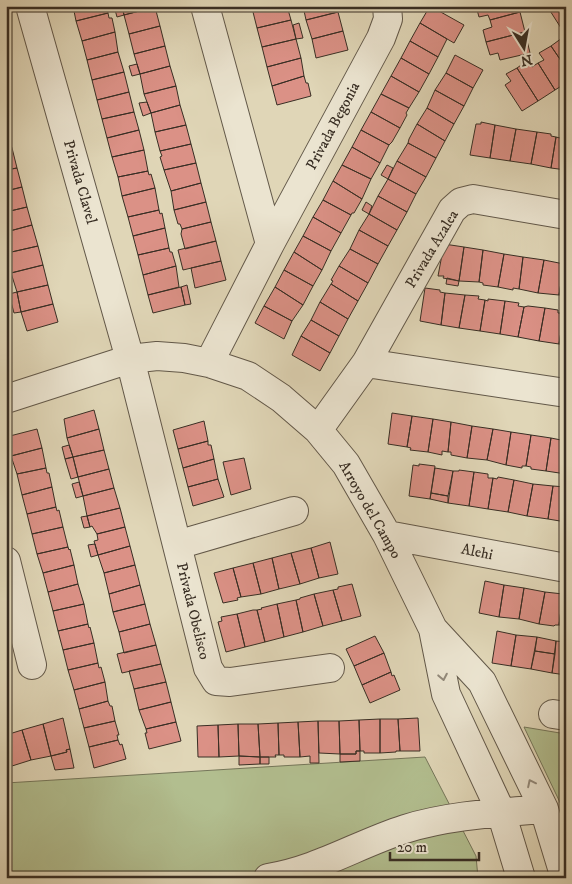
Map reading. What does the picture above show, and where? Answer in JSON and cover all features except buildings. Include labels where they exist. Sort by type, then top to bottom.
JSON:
[{"type":"street","name":"Privada Clavel","points":[[30,6],[130,359]]},
{"type":"street","points":[[205,6],[270,244]]},
{"type":"street","name":"Privada Begonia","points":[[209,363],[270,244],[381,38],[388,19],[387,6]]},
{"type":"street","name":"Privada Azalea","points":[[318,430],[366,363],[452,210],[461,202],[473,199],[566,215]]},
{"type":"street","name":"Arroyo del Campo","points":[[6,399],[130,359],[157,356],[184,358],[209,363],[248,376],[281,398],[318,430],[346,464],[388,535],[434,629],[446,694],[500,812],[521,878]]},
{"type":"street","name":"Privada Obelisco","points":[[130,359],[208,668],[216,681],[230,682],[330,668]]},
{"type":"street","points":[[366,363],[566,392]]},
{"type":"street","name":"Privada Obelisco","points":[[177,545],[294,511]]},
{"type":"street","name":"Alehi","points":[[388,535],[566,568]]},
{"type":"street","points":[[6,561],[32,665]]},
{"type":"street","name":"Arroyo del Campo","points":[[434,629],[482,682],[544,809],[565,878]]},
{"type":"street","points":[[268,878],[302,871],[402,830],[430,822],[467,815],[544,809]]},
{"type":"green space","points":[[524,727],[566,734],[566,815]]},
{"type":"green space","points":[[425,757],[476,856],[478,878],[6,878],[6,783]]}]
